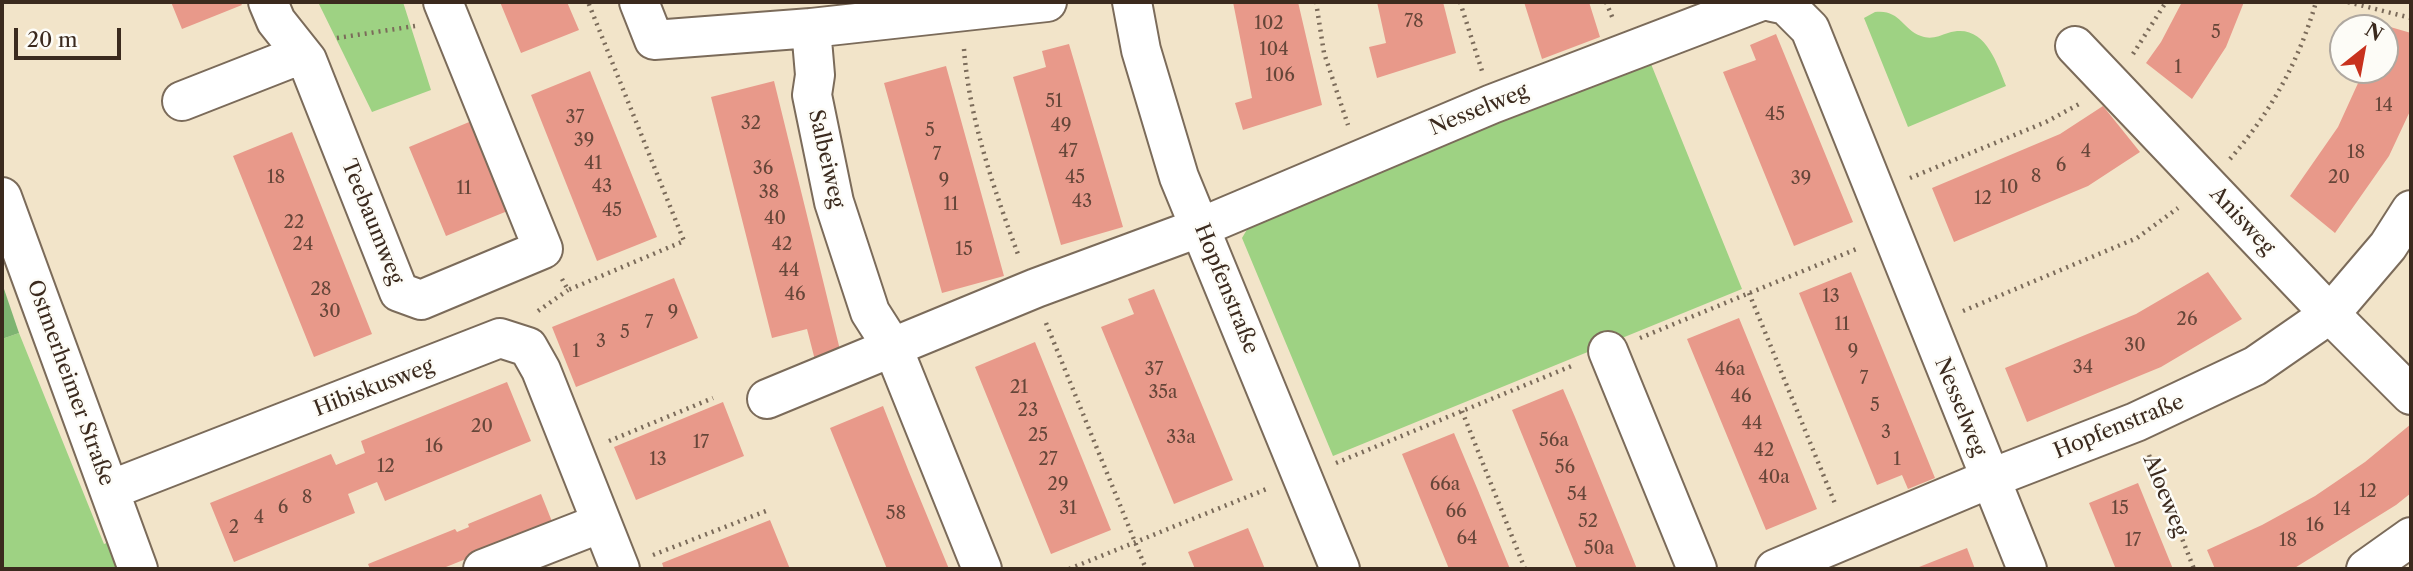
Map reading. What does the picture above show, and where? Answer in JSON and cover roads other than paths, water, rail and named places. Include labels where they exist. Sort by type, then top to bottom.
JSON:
[{"type":"street","name":"Teebaumweg","points":[[268,2],[276,21],[307,60],[399,292],[421,300],[543,249],[447,11]]},
{"type":"street","points":[[639,2],[654,40],[811,28],[1047,2]]},
{"type":"street","name":"Hopfenstraße","points":[[1132,2],[1141,50],[1180,177],[1340,569]]},
{"type":"street","name":"Nesselweg","points":[[1201,227],[1492,104],[1759,2]]},
{"type":"street","name":"Nesselweg","points":[[1772,2],[1786,5],[1810,29],[1989,479]]},
{"type":"street","name":"Salbeiweg","points":[[811,28],[815,75],[812,95],[834,202],[870,312],[893,348],[982,569]]},
{"type":"street","name":"Anisweg","points":[[2075,46],[2330,314],[2411,395]]},
{"type":"street","points":[[181,101],[298,49]]},
{"type":"street","name":"Ostmerheimer Straße","points":[[2,197],[138,569]]},
{"type":"street","name":"Hopfenstraße","points":[[1775,569],[1989,479],[2136,422],[2255,366],[2330,314],[2388,246],[2411,210]]},
{"type":"street","points":[[767,399],[1034,289],[1201,227]]},
{"type":"street","name":"Hibiskusweg","points":[[110,491],[500,338],[528,347],[541,370],[620,569]]},
{"type":"street","points":[[1608,351],[1697,569]]},
{"type":"street","points":[[1989,479],[2027,569]]},
{"type":"street","points":[[483,569],[601,523]]},
{"type":"street","points":[[2366,569],[2411,537]]}]
